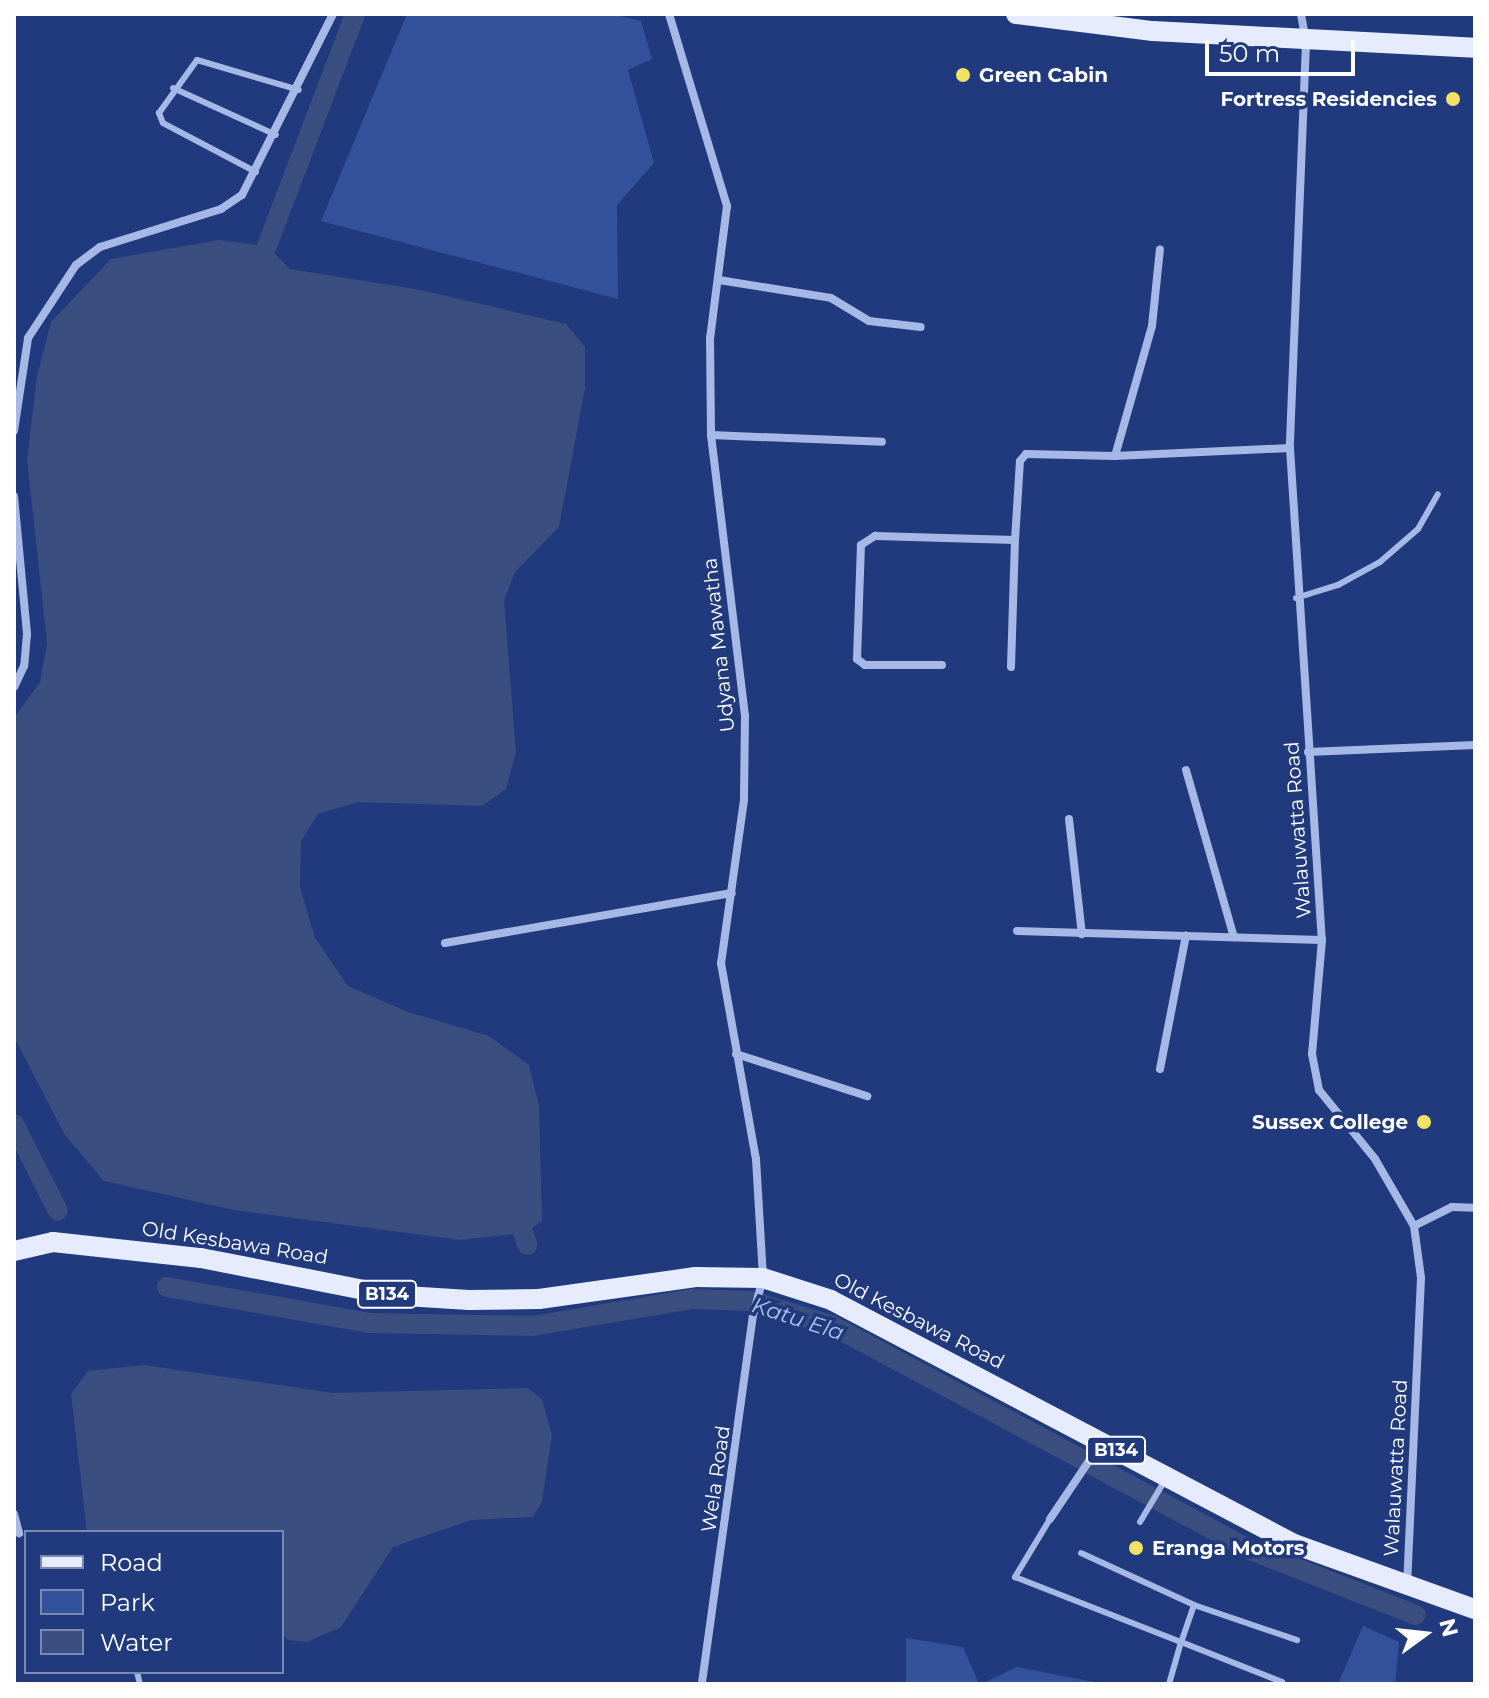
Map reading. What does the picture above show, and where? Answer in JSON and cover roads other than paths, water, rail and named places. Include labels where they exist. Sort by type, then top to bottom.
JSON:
[{"type":"main road","points":[[1016,14],[1306,43],[1475,48]]},
{"type":"main road","name":"Old Kesbawa Road","points":[[14,1251],[53,1242],[201,1258],[389,1295],[469,1300],[539,1299],[695,1277],[761,1284],[831,1300],[1294,1544],[1475,1609]]},
{"type":"street","points":[[14,431],[28,338],[76,265],[100,247],[233,202],[257,172],[333,14]]},
{"type":"street","name":"Udyana Mawatha","points":[[669,14],[727,206],[710,338],[711,435],[745,716],[744,800],[721,963],[756,1159],[761,1284]]},
{"type":"street","name":"Walauwatta Road","points":[[1301,14],[1306,43],[1290,448],[1296,598],[1322,940],[1312,1054],[1319,1090],[1375,1159],[1414,1226],[1421,1278],[1407,1584]]},
{"type":"street","points":[[1115,456],[1152,326],[1160,249]]},
{"type":"street","points":[[719,280],[831,298],[869,321],[921,327]]},
{"type":"street","points":[[711,435],[882,442]]},
{"type":"street","points":[[1011,667],[1020,461],[1026,454],[1115,456],[1290,448]]},
{"type":"street","points":[[14,496],[27,634],[24,666],[14,687]]},
{"type":"street","points":[[942,665],[865,665],[857,659],[861,545],[875,536],[1015,540]]},
{"type":"street","points":[[1308,752],[1475,745]]},
{"type":"street","points":[[1186,770],[1234,937]]},
{"type":"street","points":[[1069,819],[1082,934]]},
{"type":"street","points":[[445,943],[732,893]]},
{"type":"street","points":[[1017,931],[1322,940]]},
{"type":"street","points":[[1160,1069],[1186,935]]},
{"type":"street","points":[[736,1054],[867,1096]]},
{"type":"street","points":[[1414,1226],[1452,1207],[1475,1208]]},
{"type":"street","name":"Wela Road","points":[[702,1684],[753,1315],[761,1284]]},
{"type":"street","points":[[1050,1519],[1101,1442]]},
{"type":"street","points":[[14,1514],[19,1533]]},
{"type":"lane","points":[[257,172],[163,123],[159,113],[191,64],[202,60],[299,90]]},
{"type":"lane","points":[[173,88],[276,135]]},
{"type":"lane","points":[[1296,598],[1338,585],[1380,562],[1418,529],[1438,494]]},
{"type":"lane","points":[[1140,1522],[1167,1478]]},
{"type":"lane","points":[[1050,1519],[1015,1577],[1282,1682]]},
{"type":"lane","points":[[1081,1553],[1194,1605],[1297,1640]]},
{"type":"lane","points":[[1169,1684],[1194,1605]]},
{"type":"water","points":[[219,240],[267,246],[290,269],[421,290],[566,324],[585,347],[585,388],[559,527],[515,572],[504,600],[516,752],[506,789],[482,806],[358,802],[318,814],[301,841],[300,887],[315,938],[348,986],[408,1012],[489,1036],[529,1065],[539,1106],[542,1221],[525,1233],[460,1240],[234,1210],[104,1181],[65,1135],[14,1037],[14,718],[40,682],[47,643],[27,460],[37,376],[51,322],[111,259]]},
{"type":"water","points":[[144,1365],[333,1393],[527,1388],[542,1399],[552,1435],[542,1502],[533,1517],[471,1520],[393,1547],[341,1627],[307,1642],[288,1640],[284,1636],[284,1530],[87,1530],[71,1394],[88,1371]]},
{"type":"waterway","points":[[267,246],[355,14]]},
{"type":"waterway","name":"Katu Ela","points":[[14,1124],[58,1211]]},
{"type":"waterway","points":[[515,1207],[527,1245]]},
{"type":"waterway","name":"Katu Ela","points":[[167,1287],[369,1323],[533,1326],[691,1299],[751,1301],[831,1325],[1250,1550],[1416,1615]]},
{"type":"place","name":"Green Cabin","points":[[963,75]]},
{"type":"place","name":"Fortress Residencies","points":[[1453,99]]},
{"type":"place","name":"Sussex College","points":[[1424,1122]]},
{"type":"place","name":"Eranga Motors","points":[[1136,1548]]}]
